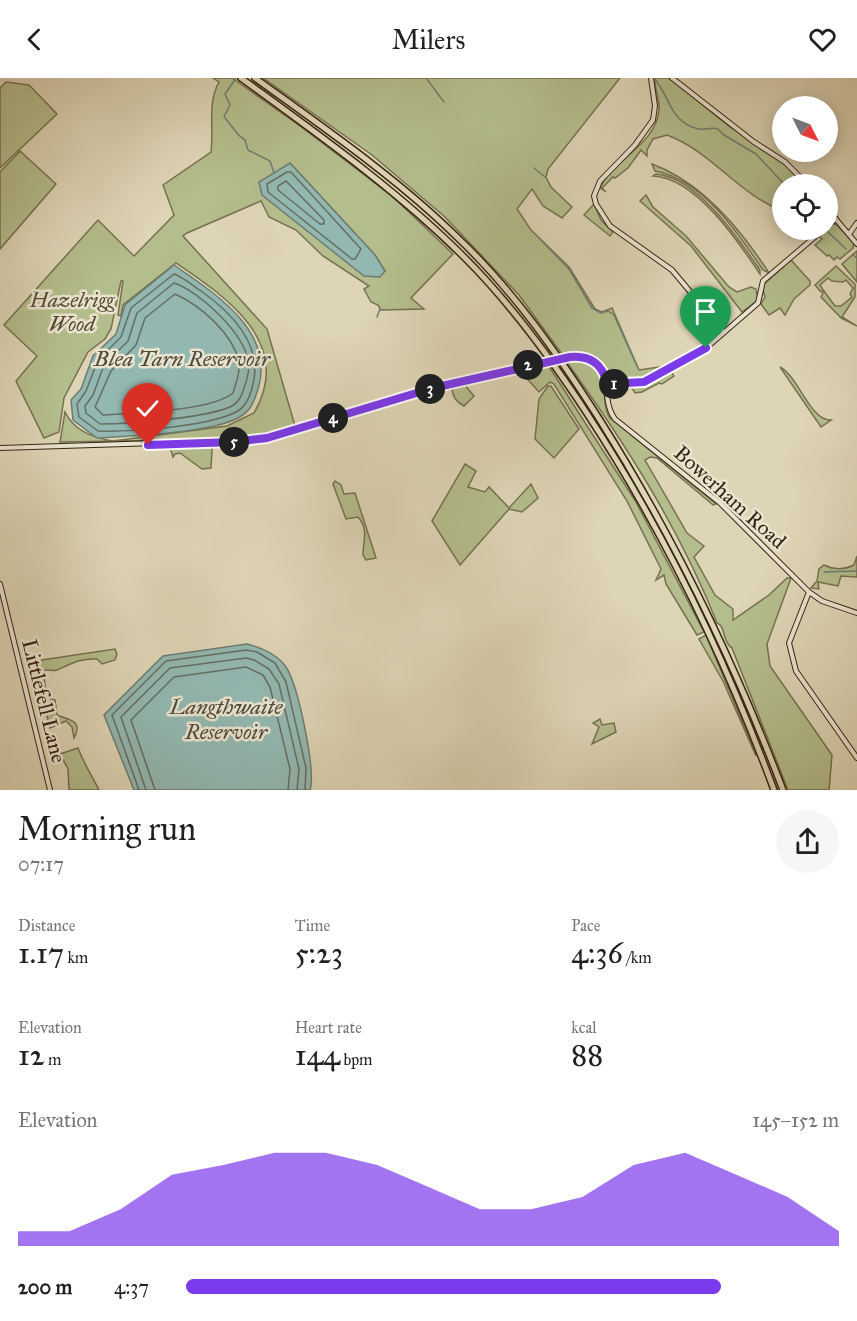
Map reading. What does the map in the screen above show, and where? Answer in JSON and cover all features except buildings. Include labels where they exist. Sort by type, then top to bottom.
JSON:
[{"type":"highway","points":[[241,78],[409,205],[466,259],[555,367],[636,492],[694,600],[724,663],[774,790]]},
{"type":"highway","points":[[255,78],[421,204],[481,261],[539,331],[627,463],[670,537],[718,633],[783,790]]},
{"type":"street","points":[[651,78],[655,106],[653,120],[635,145],[600,181],[595,191],[596,204],[610,226],[672,270],[724,332]]},
{"type":"street","points":[[672,78],[754,142],[785,162],[797,174]]},
{"type":"street","points":[[838,221],[857,244]]},
{"type":"street","points":[[849,234],[857,223]]},
{"type":"street","points":[[0,448],[251,441],[433,388],[570,357],[580,356],[596,363],[603,370],[607,384],[644,382],[699,353],[724,332],[758,303],[763,281],[811,240]]},
{"type":"street","name":"Bowerham Road","points":[[607,384],[608,405],[615,419],[720,503],[809,592],[822,601],[857,612]]},
{"type":"street","name":"Littlefell Lane","points":[[0,584],[51,790]]},
{"type":"street","points":[[809,592],[789,643],[792,660],[796,671],[857,758]]},
{"type":"green space","name":"Hazelrigg Wood","points":[[213,78],[232,78],[300,126],[392,196],[453,254],[411,298],[424,309],[381,310],[378,305],[371,302],[364,289],[369,286],[323,256],[296,230],[269,217],[261,201],[187,233],[183,236],[267,329],[295,426],[238,439],[60,442],[65,412],[79,429],[98,438],[113,441],[227,426],[254,413],[264,388],[266,365],[261,344],[249,324],[233,307],[176,263],[123,305],[121,316],[118,315],[123,281],[121,281],[111,329],[105,339],[88,352],[64,398],[59,432],[44,438],[16,381],[37,356],[4,325],[98,220],[134,256],[174,215],[163,185],[211,152],[212,107],[219,82]],"holes":[[[290,163],[375,255],[385,271],[364,276]]]},
{"type":"green space","points":[[263,78],[620,78],[548,169],[546,177],[551,187],[572,207],[562,218],[543,206],[532,189],[517,209],[531,230],[569,267],[595,309],[602,312],[612,308],[639,370],[673,365],[646,378],[611,381],[602,368],[586,355],[562,354],[519,295],[445,217],[372,155]]},
{"type":"green space","points":[[655,78],[669,78],[730,127],[772,155],[772,162],[782,162],[787,165],[795,174],[772,174],[772,206],[752,195],[698,151],[667,135],[653,139],[647,150],[647,156],[641,150],[628,168],[615,178],[613,177],[602,188],[606,192],[600,188],[614,168],[650,133],[656,122],[659,106]]},
{"type":"green space","points":[[6,82],[29,85],[57,114],[0,168],[0,88]]},
{"type":"green space","points":[[20,151],[56,184],[0,249],[0,172]]},
{"type":"green space","points":[[652,164],[687,182],[718,208],[746,240],[769,273],[763,270],[730,224],[703,196],[672,176],[655,171]]},
{"type":"green space","points":[[656,174],[671,178],[701,197],[728,226],[760,270],[760,274],[728,229],[700,199],[669,179],[653,176]]},
{"type":"green space","points":[[646,195],[653,207],[686,236],[729,287],[737,292],[751,287],[756,289],[758,300],[742,312],[691,246],[640,201]]},
{"type":"green space","points":[[594,204],[601,220],[613,232],[610,236],[584,215]]},
{"type":"green space","points":[[838,226],[854,243],[853,248],[840,259],[837,257],[834,260],[815,245],[821,240],[838,240]]},
{"type":"green space","points":[[857,251],[857,282],[842,264]]},
{"type":"green space","points":[[791,260],[810,281],[810,285],[794,299],[785,315],[780,308],[769,315],[761,304],[765,297],[762,286]]},
{"type":"green space","points":[[836,266],[855,284],[855,297],[842,317],[857,326],[841,318],[821,297],[824,291],[835,306],[841,306],[852,297],[850,294],[853,288],[846,280],[832,281],[828,278],[820,285],[823,290],[821,292],[815,285]]},
{"type":"green space","points":[[579,359],[591,363],[602,375],[609,417],[716,504],[713,505],[657,458],[650,457],[645,460],[687,533],[704,546],[694,557],[715,595],[733,609],[733,620],[769,595],[787,578],[791,578],[767,644],[770,666],[832,755],[829,790],[788,790],[732,648],[727,642],[722,627],[717,623],[669,520],[630,455],[566,361]]},
{"type":"green space","points":[[548,365],[636,502],[704,632],[697,635],[666,584],[664,575],[656,580],[661,569],[627,501],[554,384],[550,382],[539,392],[522,373],[523,369]]},
{"type":"green space","points":[[780,367],[787,372],[817,414],[831,420],[821,427]]},
{"type":"green space","points":[[671,372],[674,376],[642,392],[635,393],[632,388],[616,389],[612,393],[612,386],[640,386]]},
{"type":"green space","points":[[464,384],[474,396],[464,406],[455,398],[452,387]]},
{"type":"green space","points":[[548,386],[551,386],[579,429],[554,458],[535,439],[539,399]]},
{"type":"green space","points":[[215,446],[212,449],[211,468],[202,469],[180,453],[173,457],[170,447]]},
{"type":"green space","points":[[465,464],[476,471],[468,487],[485,492],[489,487],[509,508],[531,484],[538,498],[522,512],[509,509],[460,565],[432,521]]},
{"type":"green space","points":[[335,481],[341,485],[344,494],[355,493],[376,558],[366,560],[363,555],[365,536],[363,526],[358,517],[346,519],[333,484]]},
{"type":"green space","points":[[857,556],[857,577],[841,576],[838,586],[818,582],[819,589],[811,588],[817,581],[819,569],[824,565],[843,569],[854,565]]},
{"type":"green space","points":[[706,635],[756,756],[723,681],[699,639]]},
{"type":"green space","points":[[115,649],[117,654],[115,660],[102,664],[97,659],[86,659],[57,670],[43,671],[46,691],[41,697],[37,696],[32,676],[42,660]]},
{"type":"green space","points":[[51,699],[55,700],[57,715],[76,724],[77,732],[74,738],[72,727],[66,721],[50,728],[45,708]]},
{"type":"green space","points":[[600,719],[602,725],[614,723],[616,732],[592,744],[599,727],[593,723]]},
{"type":"green space","points":[[78,748],[99,790],[69,790],[68,769],[60,754]]},
{"type":"water","points":[[290,163],[375,255],[385,271],[380,277],[364,276],[262,195],[259,182]]},
{"type":"water","name":"Blea Tarn Reservoir","points":[[174,265],[223,301],[250,332],[258,349],[261,368],[258,389],[253,402],[249,409],[238,418],[209,427],[170,433],[97,438],[73,420],[71,400],[81,389],[93,356],[116,334],[125,305]]},
{"type":"water","name":"Langthwaite Reservoir","points":[[247,644],[274,655],[286,667],[291,677],[308,747],[310,790],[134,790],[104,715],[163,656]]},
{"type":"waterway","points":[[236,78],[225,94],[230,105],[224,117],[245,140],[248,150],[270,161],[274,173]]},
{"type":"waterway","points":[[426,78],[444,102]]},
{"type":"waterway","points":[[654,78],[676,116],[682,121],[699,129],[718,129],[756,154],[775,174]]},
{"type":"waterway","points":[[534,168],[545,177]]},
{"type":"waterway","points":[[541,240],[569,269],[592,308],[601,313],[608,311],[614,315],[637,366]]},
{"type":"waterway","points":[[836,240],[846,249]]},
{"type":"waterway","points":[[853,255],[857,258]]},
{"type":"waterway","points":[[377,317],[380,309]]},
{"type":"waterway","points":[[824,572],[857,571]]},
{"type":"route","points":[[148,445],[251,441],[267,438],[433,388],[570,357],[590,358],[603,370],[607,384],[639,383],[655,377],[706,348]]}]
